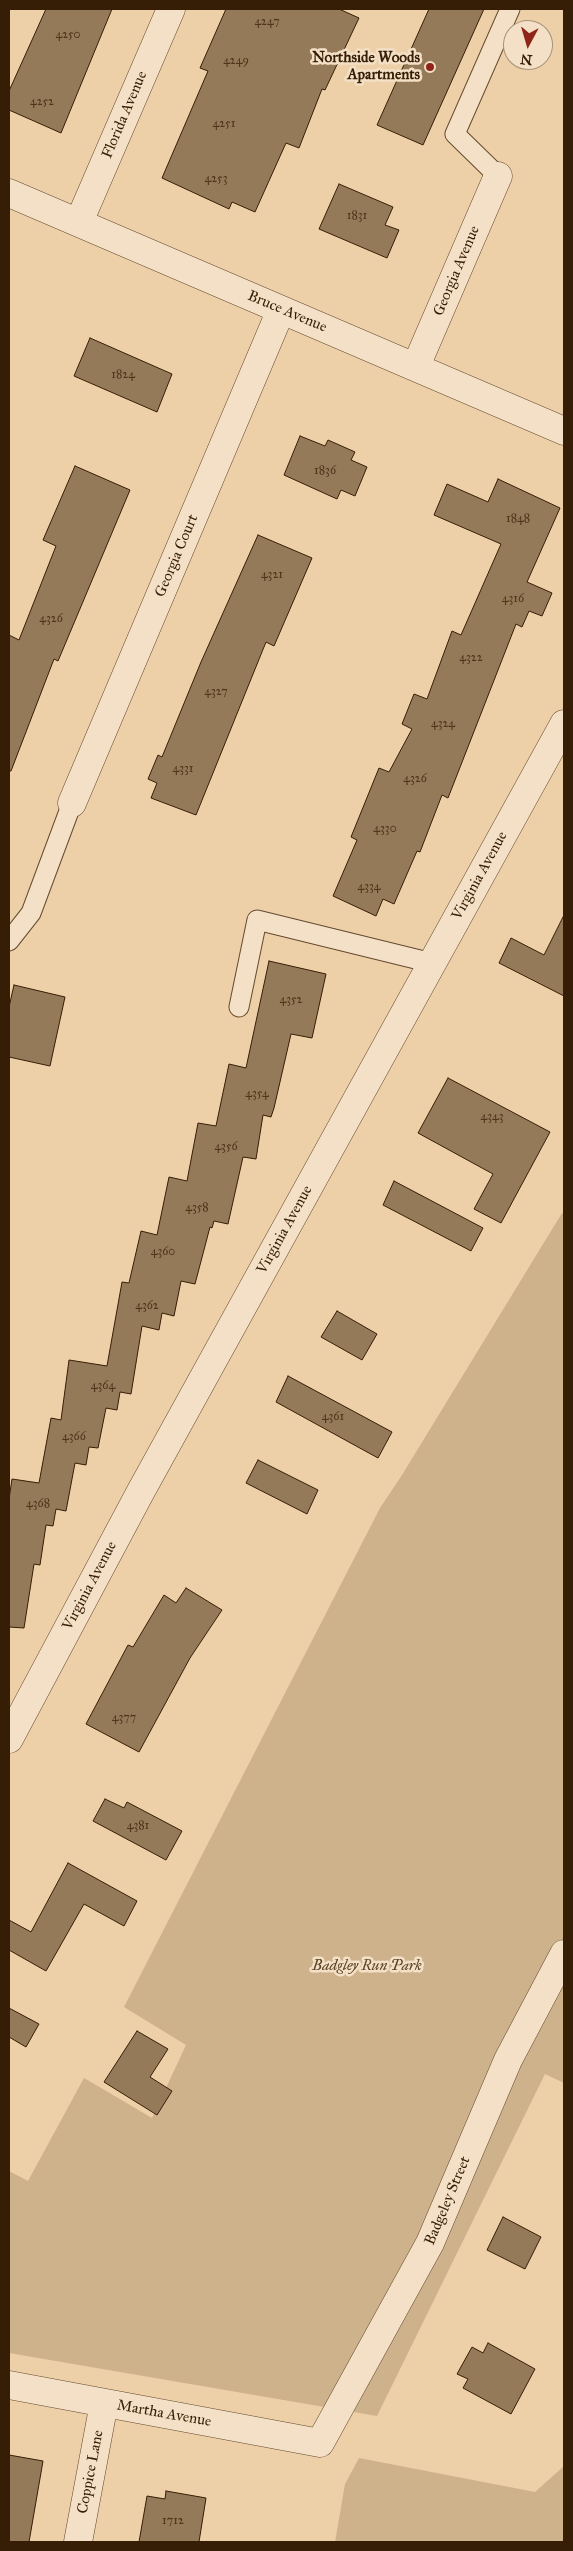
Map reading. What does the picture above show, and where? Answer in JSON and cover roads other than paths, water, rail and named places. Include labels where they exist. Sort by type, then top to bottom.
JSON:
[{"type":"street","name":"Florida Avenue","points":[[79,222],[171,9]]},
{"type":"street","name":"Georgia Avenue","points":[[416,366],[498,176]]},
{"type":"street","name":"Bruce Avenue","points":[[9,193],[564,431]]},
{"type":"street","name":"Georgia Court","points":[[72,803],[281,310]]},
{"type":"street","name":"Virginia Avenue","points":[[9,1739],[141,1491],[564,724]]},
{"type":"street","name":"Badgeley Street","points":[[320,2443],[430,2244],[508,2060],[564,1954]]},
{"type":"street","name":"Martha Avenue","points":[[9,2385],[320,2443]]},
{"type":"street","name":"Coppice Lane","points":[[78,2542],[104,2403]]},
{"type":"lane","points":[[498,176],[455,134],[510,9]]},
{"type":"lane","points":[[9,941],[31,913],[72,803]]},
{"type":"lane","points":[[239,1007],[257,920],[432,963]]},
{"type":"place","name":"Northside Woods Apartments","points":[[430,67]]},
{"type":"park label","name":"Badgley Run Park","points":[[367,1966]]}]
